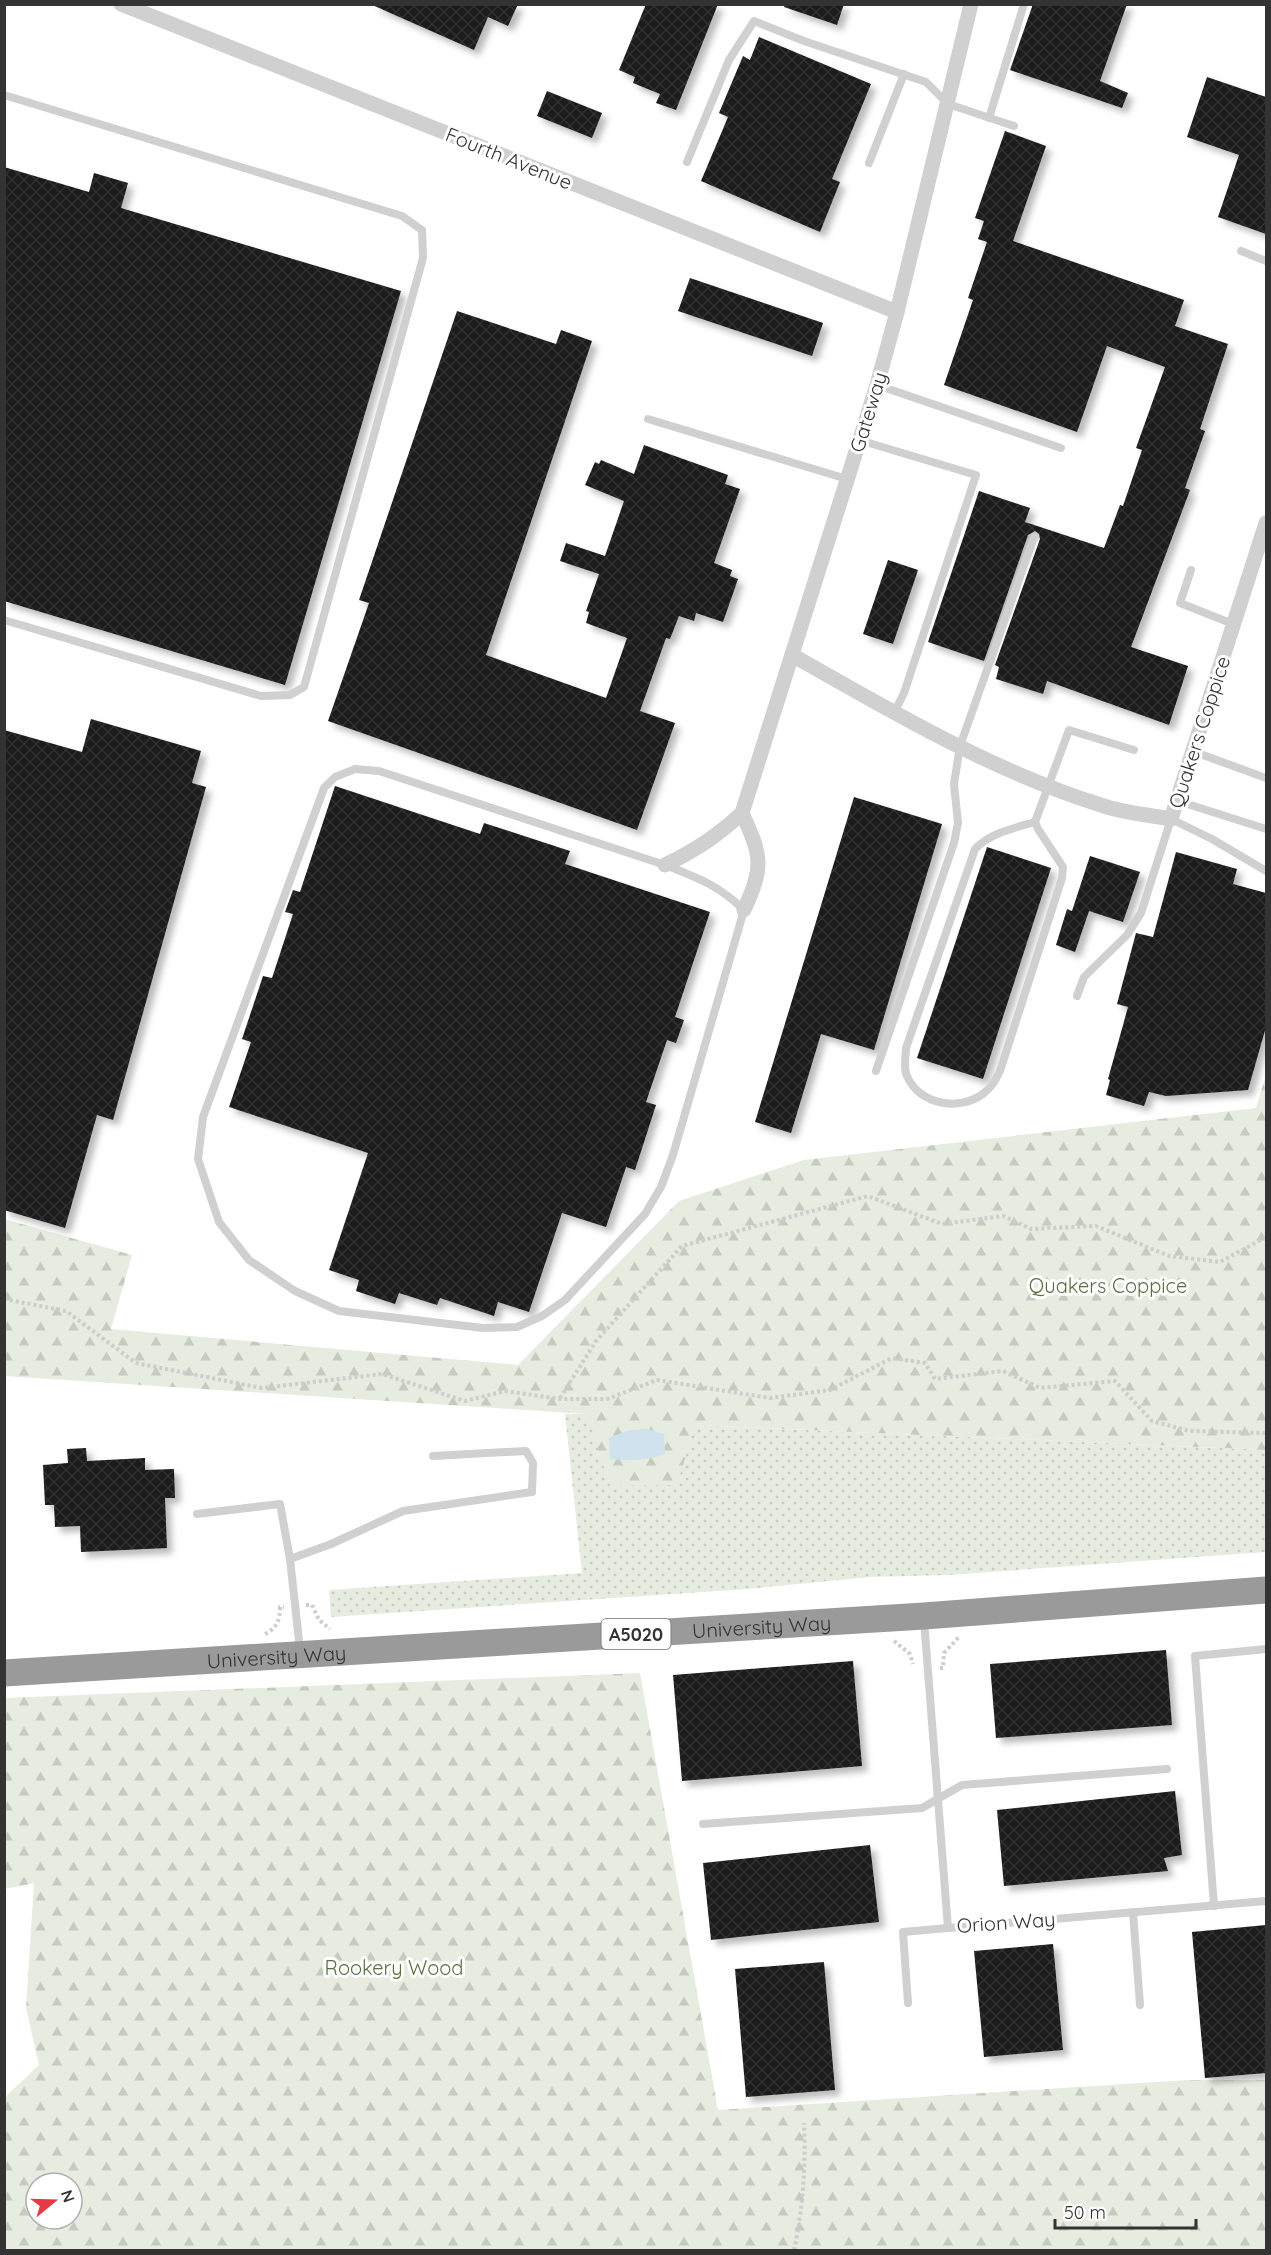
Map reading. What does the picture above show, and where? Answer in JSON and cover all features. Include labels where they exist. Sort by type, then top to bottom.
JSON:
[{"type":"highway","name":"University Way","points":[[4,1673],[924,1616],[1266,1590]]},
{"type":"street","name":"Fourth Avenue","points":[[121,4],[897,312]]},
{"type":"street","name":"Gateway","points":[[665,865],[716,837],[742,813],[877,385],[897,312],[971,4]]},
{"type":"street","name":"Quakers Coppice","points":[[792,655],[894,713],[1049,788],[1107,807],[1171,819],[1266,522]]},
{"type":"street","points":[[742,813],[759,858],[757,881],[744,910]]},
{"type":"lane","points":[[989,118],[1024,4]]},
{"type":"lane","points":[[687,162],[729,60],[754,21],[804,41],[926,82],[948,104],[1014,126]]},
{"type":"lane","points":[[869,163],[904,74]]},
{"type":"lane","points":[[4,95],[402,216],[422,230],[423,258],[304,687],[290,695],[261,696],[4,620]]},
{"type":"lane","points":[[1241,251],[1266,261]]},
{"type":"lane","points":[[877,385],[1061,448]]},
{"type":"lane","points":[[648,419],[847,478]]},
{"type":"lane","points":[[859,440],[976,475],[904,693],[894,713]]},
{"type":"lane","points":[[876,1071],[954,843],[958,823],[954,784],[960,746],[1034,537]]},
{"type":"lane","points":[[1191,570],[1180,603],[1233,624]]},
{"type":"lane","points":[[1035,822],[1008,829],[983,841],[975,849],[906,1048],[906,1075],[917,1091],[932,1100],[967,1102],[983,1095],[994,1084],[1000,1071],[1062,878],[1063,867],[1035,822],[1069,730],[1134,750]]},
{"type":"lane","points":[[1192,751],[1266,778]]},
{"type":"lane","points":[[355,769],[379,771],[665,865],[703,880],[726,893],[744,910],[673,1155],[661,1187],[645,1214],[565,1299],[542,1316],[517,1327],[483,1328],[339,1311],[295,1291],[249,1260],[219,1222],[198,1159],[203,1117],[324,788],[335,777],[355,769]]},
{"type":"lane","points":[[1178,801],[1266,829]]},
{"type":"lane","points":[[1077,996],[1084,976],[1127,934],[1141,913],[1171,819],[1266,871]]},
{"type":"lane","points":[[290,1559],[331,1544],[403,1511],[532,1492],[533,1463],[526,1451],[433,1456]]},
{"type":"lane","points":[[197,1514],[280,1504],[290,1559],[300,1655]]},
{"type":"lane","name":"Orion Way","points":[[924,1616],[948,1928],[1266,1901]]},
{"type":"lane","points":[[1214,1906],[1195,1656],[1266,1649]]},
{"type":"lane","points":[[703,1824],[922,1808],[962,1785],[1167,1769]]},
{"type":"lane","points":[[1133,1912],[1140,2005]]},
{"type":"lane","points":[[908,2003],[903,1932],[948,1928]]},
{"type":"path","points":[[560,1399],[596,1341],[682,1246],[868,1196],[942,1224],[1003,1216],[1031,1229],[1096,1226],[1168,1256],[1209,1261],[1220,1262],[1266,1237]]},
{"type":"path","points":[[4,1299],[66,1311],[136,1363],[262,1388],[382,1374],[465,1401],[505,1391],[560,1399],[607,1399],[657,1380],[770,1398],[830,1390],[892,1358],[925,1363],[935,1379],[1003,1371],[1040,1388],[1115,1381],[1152,1421],[1190,1431],[1266,1433]]},
{"type":"path","points":[[794,2250],[801,2219],[804,2123]]},
{"type":"green space","name":"Quakers Coppice","points":[[1266,1075],[1266,1450],[695,1425],[677,1485],[610,1486],[587,1414],[5,1376],[4,1219],[132,1255],[111,1329],[518,1365],[679,1201],[804,1160],[1256,1108]]},
{"type":"green space","points":[[565,1414],[587,1414],[695,1425],[1266,1450],[1266,1552],[948,1575],[870,1577],[748,1589],[331,1617],[329,1590],[582,1573]]},
{"type":"green space","name":"Rookery Wood","points":[[640,1673],[718,2110],[1188,2080],[1266,2080],[1266,2250],[5,2250],[5,2097],[39,2065],[26,2008],[34,1883],[5,1889],[5,1698]]},
{"type":"water","points":[[647,1429],[664,1434],[665,1454],[637,1460],[610,1459],[609,1438],[630,1430]]},
{"type":"building","points":[[370,4],[518,4],[508,26],[488,17],[474,50]]},
{"type":"building","points":[[646,4],[718,4],[676,110],[656,103],[660,94],[633,83],[635,77],[619,70]]},
{"type":"building","points":[[785,4],[844,4],[837,25],[784,7]]},
{"type":"building","points":[[1033,4],[1127,4],[1100,81],[1128,93],[1122,108],[1010,70]]},
{"type":"building","points":[[759,37],[871,84],[832,179],[840,182],[820,232],[701,181],[728,117],[719,113],[743,56],[750,60]]},
{"type":"building","points":[[1207,77],[1266,97],[1266,234],[1218,217],[1239,155],[1187,137]]},
{"type":"building","points":[[547,91],[602,113],[592,138],[537,116]]},
{"type":"building","points":[[1005,131],[1046,146],[1013,241],[1184,300],[1175,326],[1228,344],[1200,429],[1205,431],[1185,488],[1190,490],[1131,647],[1188,666],[1169,725],[1047,681],[1043,694],[996,679],[999,667],[995,665],[1040,539],[1039,534],[1035,531],[1028,535],[984,661],[928,642],[979,491],[1030,508],[1025,522],[1104,548],[1120,505],[1123,506],[1142,450],[1136,448],[1165,367],[1107,346],[1077,432],[944,385],[973,300],[968,298],[987,242],[978,239],[984,221],[975,218]]},
{"type":"building","points":[[4,167],[89,192],[94,173],[128,183],[121,208],[401,291],[285,685],[4,601]]},
{"type":"building","points":[[690,278],[823,323],[812,356],[678,311]]},
{"type":"building","points":[[457,311],[556,344],[561,330],[592,341],[486,655],[606,698],[627,638],[586,623],[589,612],[586,611],[599,574],[560,561],[566,543],[605,556],[624,501],[585,485],[595,462],[599,464],[601,460],[634,474],[644,445],[728,475],[725,484],[740,489],[714,563],[732,570],[730,576],[738,579],[723,622],[696,613],[694,621],[679,616],[670,639],[666,638],[640,711],[675,723],[637,830],[328,721],[369,603],[359,600]]},
{"type":"building","points":[[888,560],[918,570],[893,644],[863,634]]},
{"type":"building","points":[[91,719],[201,751],[192,783],[206,787],[113,1120],[97,1115],[65,1228],[4,1210],[4,730],[82,752]]},
{"type":"building","points":[[335,786],[480,834],[484,823],[570,851],[565,864],[710,912],[675,1017],[684,1020],[676,1043],[667,1040],[646,1102],[656,1105],[635,1170],[626,1167],[606,1227],[562,1213],[529,1312],[498,1302],[494,1316],[440,1298],[437,1305],[399,1293],[395,1304],[356,1291],[359,1280],[329,1270],[368,1153],[229,1107],[251,1042],[242,1039],[263,976],[272,978],[293,914],[285,912],[293,890],[300,892]]},
{"type":"building","points":[[854,797],[942,824],[874,1050],[821,1034],[791,1133],[755,1122]]},
{"type":"building","points":[[987,847],[1051,868],[983,1079],[917,1058]]},
{"type":"building","points":[[1176,852],[1237,869],[1233,884],[1266,893],[1266,1027],[1248,1090],[1166,1096],[1149,1092],[1144,1106],[1106,1095],[1110,1080],[1108,1079],[1128,1007],[1117,1004],[1136,933],[1153,937]]},
{"type":"building","points":[[1090,856],[1140,872],[1123,922],[1089,911],[1075,952],[1056,945],[1067,909],[1072,911]]},
{"type":"building","points":[[86,1448],[87,1461],[145,1458],[145,1470],[174,1469],[175,1498],[165,1498],[167,1548],[81,1552],[80,1526],[55,1527],[54,1505],[45,1505],[43,1465],[68,1463],[67,1449]]},
{"type":"building","points":[[1166,1650],[1172,1725],[996,1738],[990,1664]]},
{"type":"building","points":[[853,1661],[862,1766],[682,1781],[673,1675]]},
{"type":"building","points":[[1175,1791],[1182,1855],[1164,1858],[1168,1871],[1004,1886],[997,1810]]},
{"type":"building","points":[[870,1845],[879,1922],[711,1940],[703,1863]]},
{"type":"building","points":[[1266,1925],[1266,2073],[1205,2078],[1192,1932]]},
{"type":"building","points":[[1053,1944],[1063,2050],[984,2057],[974,1951]]},
{"type":"building","points":[[824,1962],[835,2090],[746,2097],[735,1969]]}]
